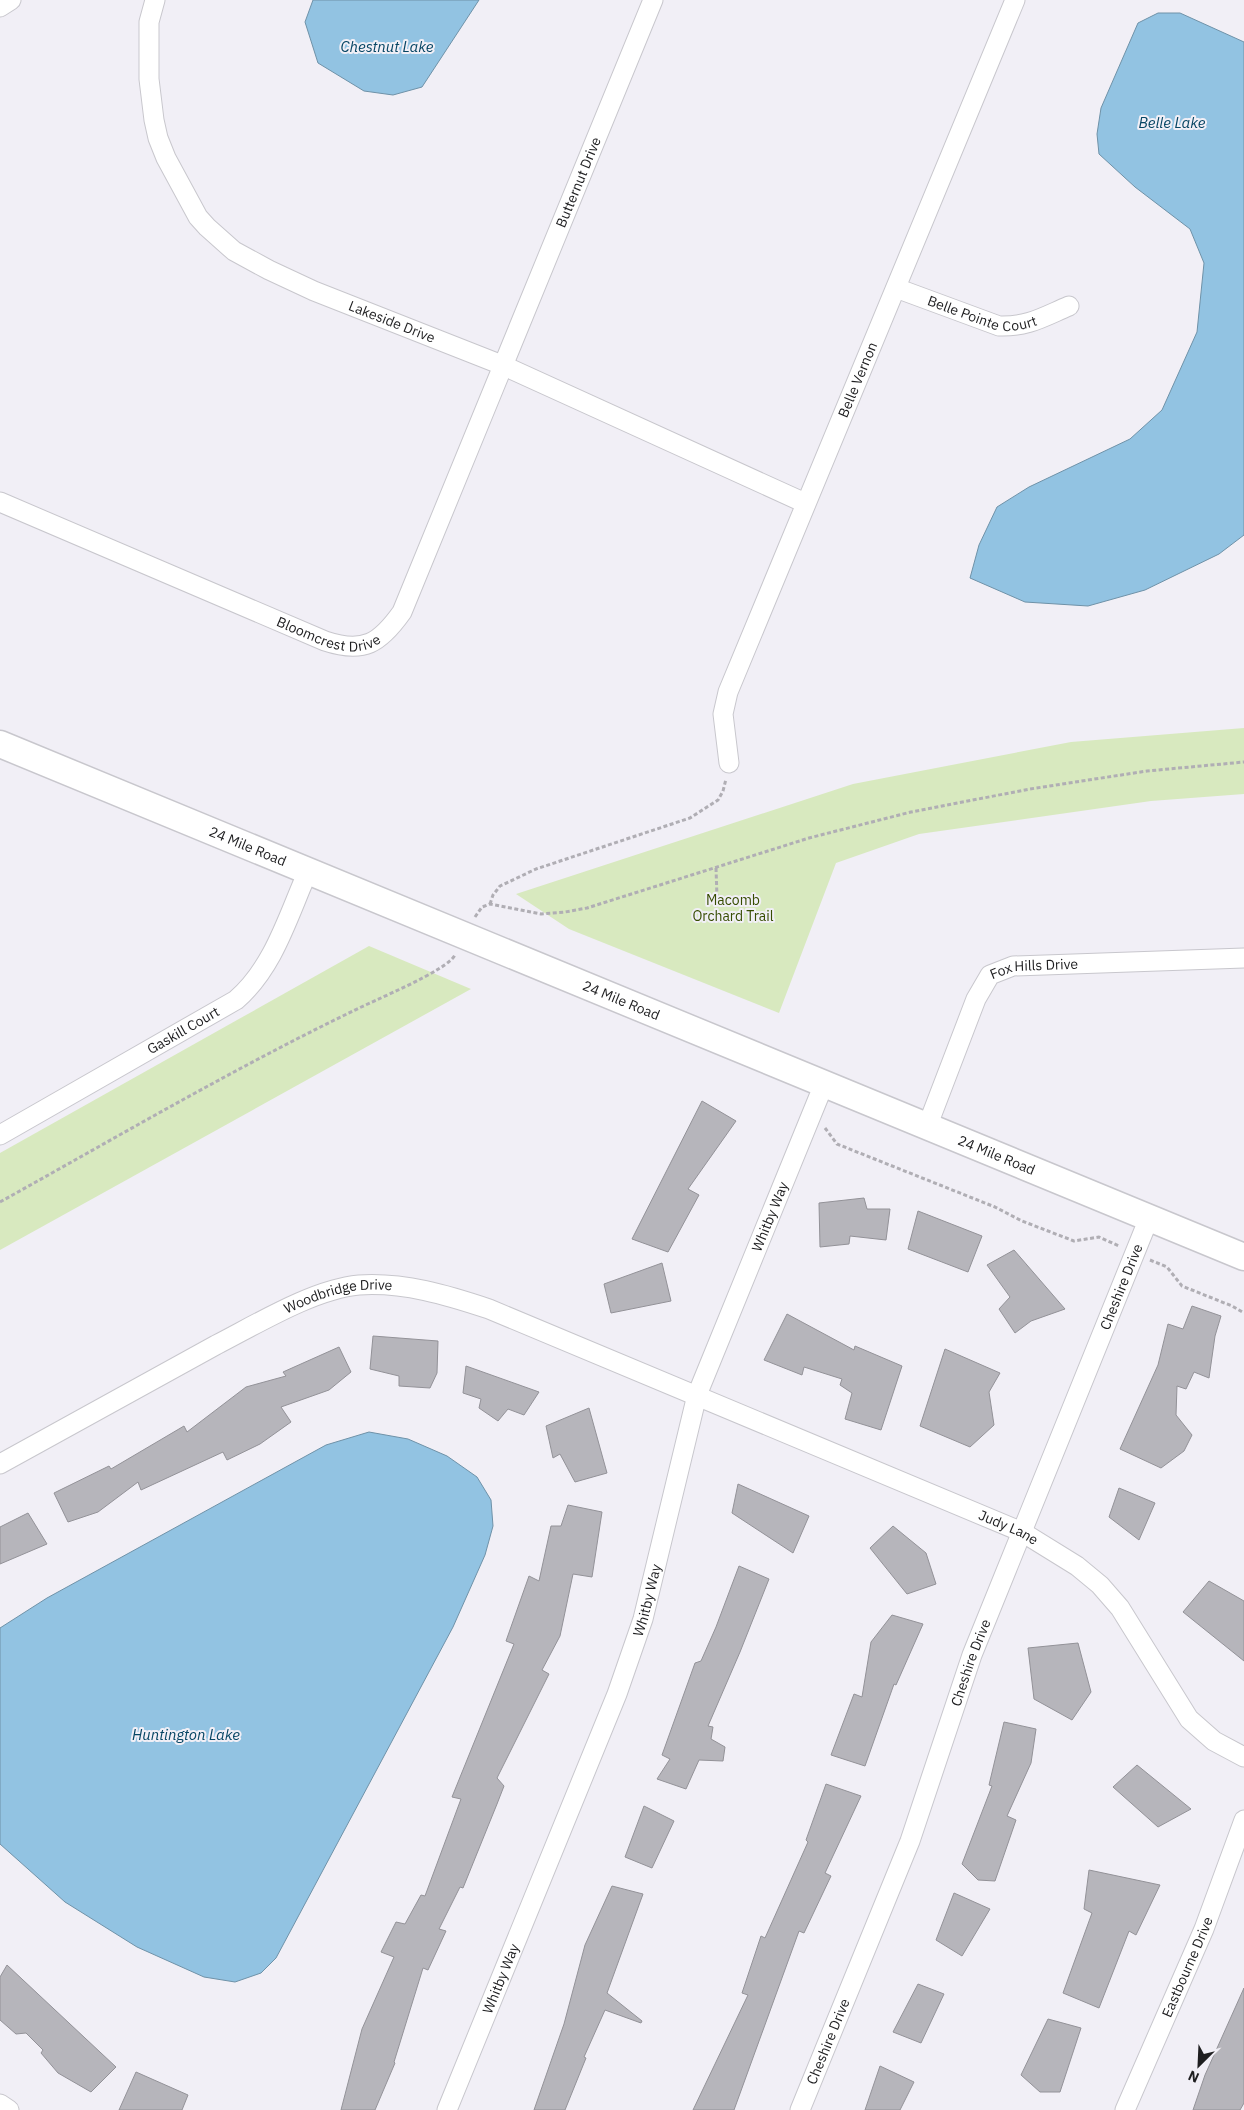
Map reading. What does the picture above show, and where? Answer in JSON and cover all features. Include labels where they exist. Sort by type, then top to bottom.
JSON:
[{"type":"street","points":[[0,7],[11,0]]},
{"type":"street","name":"Lakeside Drive","points":[[155,0],[149,22],[149,79],[154,120],[166,158],[190,204],[207,228],[234,251],[314,291],[502,365],[805,502]]},
{"type":"street","name":"Butternut Drive","points":[[502,365],[653,0]]},
{"type":"street","name":"Belle Vernon","points":[[730,763],[724,714],[728,692],[805,502],[1015,0]]},
{"type":"street","name":"Belle Pointe Court","points":[[896,288],[1000,326],[1017,327],[1068,306]]},
{"type":"street","name":"Bloomcrest Drive","points":[[0,502],[325,641],[347,647],[368,645],[388,631],[402,612],[502,365]]},
{"type":"street","name":"24 Mile Road","points":[[0,744],[465,934],[1244,1257]]},
{"type":"street","name":"Gaskill Court","points":[[0,1135],[236,1000],[251,988],[265,968],[308,871]]},
{"type":"street","name":"Fox Hills Drive","points":[[927,1127],[963,1037],[976,998],[990,975],[1013,966],[1244,958]]},
{"type":"street","name":"Whitby Way","points":[[446,2110],[617,1694],[643,1619],[697,1395],[824,1084]]},
{"type":"street","name":"Cheshire Drive","points":[[800,2110],[910,1841],[972,1655],[1149,1218]]},
{"type":"street","name":"Woodbridge Drive","points":[[0,1464],[136,1388],[286,1308],[337,1289],[357,1285],[398,1285],[452,1297],[489,1308],[697,1395]]},
{"type":"street","name":"Judy Lane","points":[[697,1395],[1022,1532],[1077,1566],[1100,1585],[1120,1608],[1189,1719],[1214,1742],[1244,1757]]},
{"type":"street","name":"Eastbourne Drive","points":[[1125,2110],[1204,1929],[1244,1820]]},
{"type":"street","points":[[0,2104],[9,2110]]},
{"type":"path","points":[[0,1202],[282,1045],[447,964],[454,958],[465,934],[468,933],[473,920],[482,907],[490,904],[541,914],[587,908],[809,838],[911,812],[1069,783],[1147,771],[1244,762]]},
{"type":"path","points":[[490,904],[493,895],[500,886],[536,869],[690,818],[718,800],[723,791],[730,763]]},
{"type":"path","points":[[716,868],[717,897]]},
{"type":"path","points":[[808,1121],[824,1127],[837,1144],[995,1207],[1022,1221],[1074,1240],[1099,1237],[1167,1267],[1182,1286],[1232,1306],[1244,1314]]},
{"type":"green space","name":"Macomb Orchard Trail","points":[[1244,728],[1244,794],[1151,801],[919,834],[836,863],[779,1013],[569,929],[516,894],[853,784],[1071,742]]},
{"type":"green space","points":[[369,946],[471,989],[0,1250],[0,1153]]},
{"type":"water","name":"Chestnut Lake","points":[[313,0],[479,0],[422,87],[393,95],[364,91],[318,63],[305,22]]},
{"type":"water","name":"Belle Lake","points":[[1158,13],[1180,13],[1244,42],[1244,535],[1219,554],[1145,590],[1088,606],[1025,602],[970,578],[979,545],[997,507],[1029,487],[1130,439],[1162,410],[1197,332],[1204,263],[1190,229],[1135,187],[1099,154],[1097,134],[1101,108],[1138,23]]},
{"type":"water","name":"Huntington Lake","points":[[369,1432],[408,1439],[447,1456],[477,1477],[491,1500],[493,1526],[485,1555],[453,1627],[276,1958],[261,1973],[235,1982],[204,1977],[137,1947],[65,1902],[0,1844],[0,1628],[47,1598],[326,1445]]},
{"type":"building","points":[[702,1101],[736,1121],[688,1189],[699,1195],[668,1252],[632,1239]]},
{"type":"building","points":[[864,1198],[867,1209],[890,1209],[886,1240],[850,1236],[849,1244],[820,1247],[819,1203]]},
{"type":"building","points":[[918,1211],[982,1236],[968,1272],[908,1249]]},
{"type":"building","points":[[1014,1250],[1065,1309],[1031,1321],[1015,1333],[999,1309],[1010,1297],[987,1265]]},
{"type":"building","points":[[662,1263],[671,1301],[611,1313],[604,1284]]},
{"type":"building","points":[[1192,1306],[1221,1316],[1215,1336],[1209,1378],[1194,1372],[1186,1389],[1177,1386],[1176,1415],[1192,1435],[1184,1451],[1161,1468],[1120,1449],[1158,1365],[1168,1324],[1183,1329]]},
{"type":"building","points":[[787,1314],[854,1350],[855,1346],[902,1366],[881,1430],[845,1419],[852,1393],[840,1385],[842,1379],[804,1367],[802,1375],[764,1360]]},
{"type":"building","points":[[373,1336],[438,1341],[437,1373],[430,1388],[399,1386],[399,1376],[370,1369]]},
{"type":"building","points":[[339,1347],[351,1372],[329,1390],[281,1407],[291,1422],[260,1444],[227,1460],[223,1452],[141,1490],[138,1482],[98,1512],[68,1522],[54,1493],[109,1466],[111,1469],[184,1426],[187,1432],[246,1387],[286,1376],[283,1372]]},
{"type":"building","points":[[945,1349],[1000,1373],[989,1392],[994,1425],[970,1447],[920,1426]]},
{"type":"building","points":[[466,1366],[539,1392],[524,1415],[508,1409],[498,1421],[479,1408],[481,1399],[463,1393]]},
{"type":"building","points":[[589,1408],[607,1473],[575,1482],[560,1454],[553,1458],[546,1426]]},
{"type":"building","points":[[738,1484],[809,1516],[793,1553],[732,1513]]},
{"type":"building","points":[[1119,1488],[1155,1503],[1139,1540],[1109,1517]]},
{"type":"building","points":[[568,1505],[602,1512],[592,1577],[573,1574],[560,1636],[542,1670],[549,1674],[497,1778],[504,1786],[463,1888],[460,1887],[439,1929],[446,1931],[428,1970],[423,1968],[395,2063],[375,2110],[341,2110],[362,2029],[394,1957],[381,1952],[396,1922],[405,1924],[421,1895],[425,1896],[461,1799],[452,1797],[514,1644],[506,1641],[529,1576],[539,1581],[551,1526],[561,1526]]},
{"type":"building","points":[[28,1513],[47,1544],[0,1564],[0,1527]]},
{"type":"building","points":[[893,1526],[926,1553],[936,1584],[907,1594],[870,1548]]},
{"type":"building","points":[[739,1566],[769,1579],[708,1726],[713,1727],[711,1739],[725,1747],[723,1761],[699,1760],[686,1789],[657,1779],[670,1759],[662,1755],[695,1663],[701,1661]]},
{"type":"building","points":[[1209,1581],[1244,1601],[1244,1661],[1183,1612]]},
{"type":"building","points":[[892,1615],[923,1624],[896,1685],[894,1684],[865,1766],[831,1755],[854,1694],[862,1697],[871,1642]]},
{"type":"building","points":[[1078,1643],[1091,1692],[1072,1720],[1034,1699],[1028,1648]]},
{"type":"building","points":[[1004,1722],[1036,1729],[1031,1763],[1007,1816],[1016,1820],[995,1881],[978,1880],[962,1864],[992,1786],[989,1785]]},
{"type":"building","points":[[1137,1765],[1191,1809],[1158,1827],[1113,1787]]},
{"type":"building","points":[[826,1784],[861,1796],[825,1873],[831,1876],[804,1933],[799,1931],[734,2110],[693,2110],[748,1995],[742,1993],[761,1936],[765,1938],[808,1842],[806,1840]]},
{"type":"building","points":[[644,1806],[674,1821],[652,1868],[625,1857]]},
{"type":"building","points":[[1089,1870],[1160,1885],[1136,1935],[1129,1931],[1099,2008],[1063,1993],[1092,1913],[1084,1909]]},
{"type":"building","points":[[612,1886],[643,1894],[607,1993],[642,2021],[641,2023],[605,2010],[584,2057],[586,2058],[565,2110],[534,2110],[564,2024],[585,1945]]},
{"type":"building","points":[[954,1893],[990,1909],[962,1956],[936,1940]]},
{"type":"building","points":[[7,1965],[116,2067],[91,2092],[58,2073],[41,2053],[43,2050],[26,2033],[16,2034],[0,2020],[0,1977]]},
{"type":"building","points":[[918,1984],[944,1994],[921,2043],[893,2032]]},
{"type":"building","points":[[1244,1988],[1244,2103],[1240,2110],[1193,2110],[1205,2075]]},
{"type":"building","points":[[1048,2019],[1081,2028],[1060,2092],[1040,2092],[1021,2075]]},
{"type":"building","points":[[880,2066],[914,2082],[900,2110],[865,2110]]},
{"type":"building","points":[[136,2072],[188,2095],[182,2110],[119,2110]]}]
